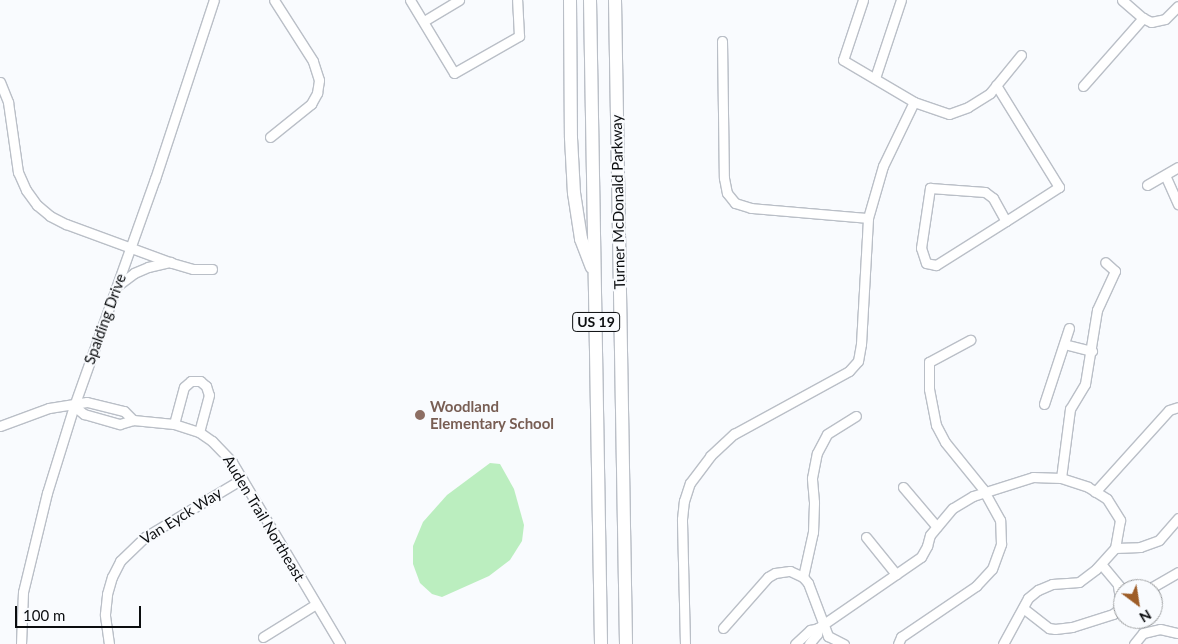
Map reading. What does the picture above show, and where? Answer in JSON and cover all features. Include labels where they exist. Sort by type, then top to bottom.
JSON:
[{"type":"highway","points":[[570,0],[571,138],[574,193],[581,239],[595,275]]},
{"type":"highway","name":"Turner McDonald Parkway","points":[[590,0],[601,644]]},
{"type":"highway","name":"Turner McDonald Parkway","points":[[615,0],[626,644]]},
{"type":"street","name":"Spalding Drive","points":[[21,644],[20,626],[27,570],[74,406],[131,247],[214,0]]},
{"type":"street","points":[[270,137],[311,104],[317,93],[319,80],[313,61],[274,0]]},
{"type":"street","points":[[410,0],[454,73],[519,36],[517,0]]},
{"type":"street","points":[[424,21],[459,0]]},
{"type":"street","points":[[863,0],[843,60],[914,102],[949,114],[968,107],[990,93],[1020,55]]},
{"type":"street","points":[[875,78],[901,0]]},
{"type":"street","points":[[1122,0],[1143,18],[1151,22],[1160,21],[1178,6]]},
{"type":"street","points":[[1083,86],[1143,18]]},
{"type":"street","points":[[722,41],[724,178],[727,193],[735,203],[751,208],[868,218]]},
{"type":"street","points":[[0,82],[8,102],[18,172],[26,190],[37,205],[50,216],[66,224],[170,262],[193,269],[212,269]]},
{"type":"street","points":[[996,86],[1059,187],[1006,221],[936,265],[926,262],[921,248],[930,188],[985,192],[993,198],[1006,221]]},
{"type":"street","points":[[685,644],[682,519],[684,501],[690,483],[710,456],[734,434],[849,371],[858,360],[861,344],[868,218],[883,166],[914,102]]},
{"type":"street","points":[[1147,185],[1178,167]]},
{"type":"street","points":[[1165,174],[1178,204]]},
{"type":"street","points":[[117,286],[134,273],[148,267],[170,262]]},
{"type":"street","points":[[1061,478],[1070,409],[1085,384],[1092,352],[1097,310],[1115,271],[1105,262]]},
{"type":"street","points":[[1044,404],[1069,328]]},
{"type":"street","points":[[898,644],[901,637],[976,586],[992,569],[1001,544],[1000,520],[984,493],[945,442],[936,425],[929,389],[929,362],[970,340]]},
{"type":"street","points":[[1064,344],[1092,352]]},
{"type":"street","points":[[174,424],[184,387],[191,381],[200,381],[206,386],[209,395],[199,432]]},
{"type":"street","name":"Auden Trail Northeast","points":[[74,406],[87,402],[124,411],[133,420]]},
{"type":"street","points":[[0,426],[49,408],[74,406]]},
{"type":"street","name":"Auden Trail Northeast","points":[[74,406],[84,414],[120,424],[133,420],[174,424],[199,432],[224,451],[340,644]]},
{"type":"street","points":[[1095,492],[1169,410],[1178,407]]},
{"type":"street","points":[[802,576],[813,532],[814,502],[812,478],[817,453],[827,434],[856,416]]},
{"type":"street","points":[[795,644],[810,630],[820,626],[921,557],[927,546],[930,534],[953,508],[973,496],[1033,477],[1061,478],[1107,499],[1120,520],[1115,548],[1101,564],[1079,582],[1052,584],[1038,590],[1028,598],[1003,644]]},
{"type":"street","name":"Van Eyck Way","points":[[109,644],[105,614],[107,594],[112,577],[126,554],[144,536],[242,479]]},
{"type":"street","points":[[903,487],[937,527]]},
{"type":"street","points":[[1115,548],[1140,547],[1159,540],[1178,518]]},
{"type":"street","points":[[866,537],[896,574]]},
{"type":"street","points":[[1101,564],[1114,579]]},
{"type":"street","points":[[723,628],[768,577],[782,571],[802,576],[812,591],[820,626],[828,636],[844,644]]},
{"type":"street","points":[[1163,581],[1178,572]]},
{"type":"street","points":[[263,637],[316,604]]},
{"type":"street","points":[[1023,608],[1049,628],[1055,630],[1072,627],[1113,614]]},
{"type":"street","points":[[809,644],[817,634],[820,626]]},
{"type":"street","points":[[1134,644],[1143,633],[1160,629],[1178,633]]},
{"type":"green space","points":[[490,463],[500,464],[514,489],[524,525],[522,541],[510,560],[489,576],[442,597],[432,594],[420,583],[413,564],[413,546],[423,522],[447,495]]},
{"type":"place","name":"Woodland Elementary School","points":[[420,415]]}]
